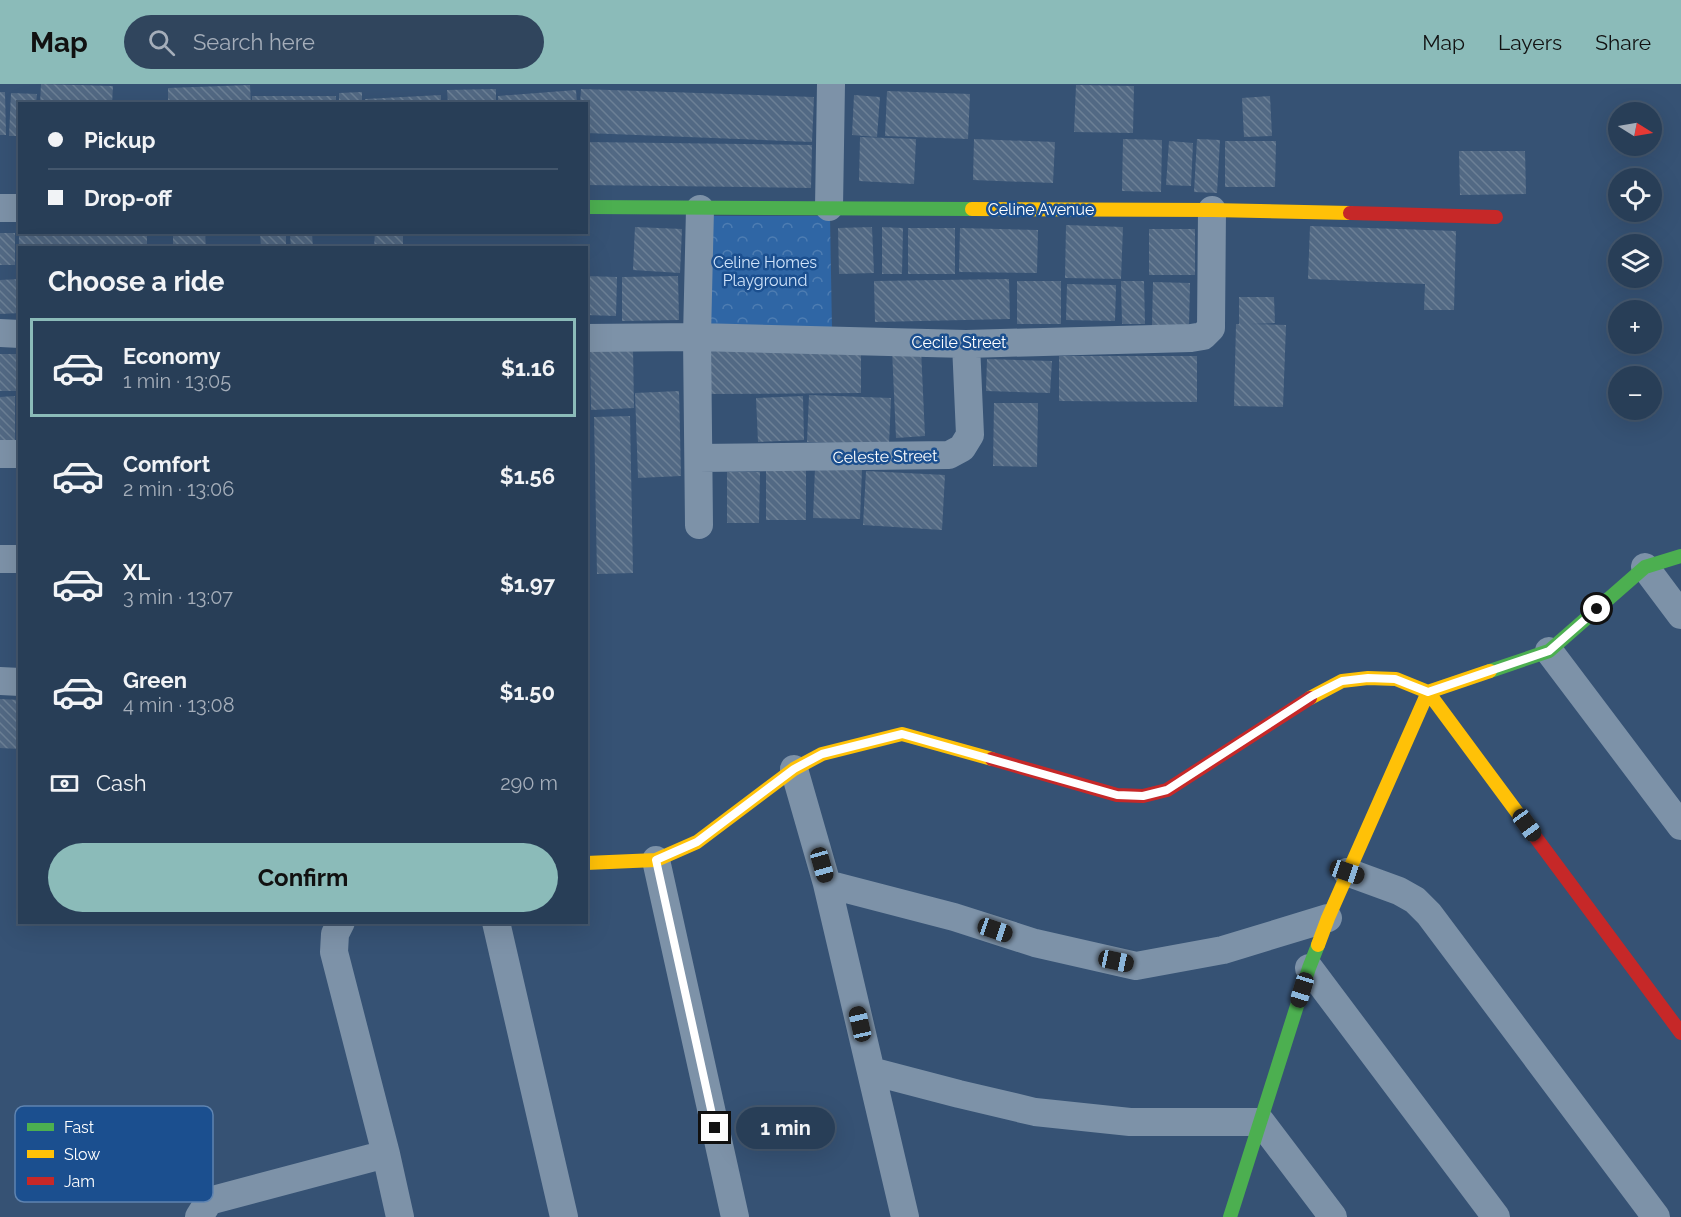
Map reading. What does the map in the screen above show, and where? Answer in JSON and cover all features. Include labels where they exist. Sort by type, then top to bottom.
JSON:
[{"type":"street","points":[[829,207],[831,84]]},
{"type":"street","name":"Celine Avenue","points":[[588,207],[1212,210],[1496,217]]},
{"type":"street","points":[[0,208],[18,208]]},
{"type":"street","points":[[699,525],[697,337],[700,208]]},
{"type":"street","name":"Cecile Street","points":[[588,338],[697,337],[966,344],[1203,336],[1211,328],[1212,210]]},
{"type":"street","points":[[0,333],[18,334]]},
{"type":"street","name":"Celeste Street","points":[[699,458],[949,455],[962,448],[970,435],[966,344]]},
{"type":"street","points":[[0,454],[18,454]]},
{"type":"street","points":[[1230,1217],[1309,968],[1347,872],[1428,692],[1549,651],[1645,567],[1681,556]]},
{"type":"street","points":[[0,559],[18,559]]},
{"type":"street","points":[[1645,567],[1681,615]]},
{"type":"street","points":[[1549,651],[1681,826]]},
{"type":"street","points":[[588,863],[656,860],[697,842],[794,769],[822,754],[902,734],[1117,795],[1143,796],[1167,790],[1312,696],[1342,681],[1368,678],[1395,679],[1428,692],[1681,1033]]},
{"type":"street","points":[[0,681],[18,682]]},
{"type":"street","points":[[794,769],[828,884],[905,1217]]},
{"type":"street","points":[[656,860],[735,1217]]},
{"type":"street","points":[[1347,872],[1399,891],[1415,900],[1429,914],[1656,1217]]},
{"type":"street","points":[[828,884],[954,917],[1035,943],[1136,966],[1223,950],[1328,918]]},
{"type":"street","points":[[340,924],[335,934],[334,952],[400,1217]]},
{"type":"street","points":[[496,924],[564,1217]]},
{"type":"street","points":[[1309,968],[1496,1217]]},
{"type":"street","points":[[871,1071],[1035,1112],[1130,1122],[1261,1122]]},
{"type":"street","points":[[1261,1122],[1334,1217]]},
{"type":"street","points":[[213,1200],[386,1154]]},
{"type":"street","points":[[199,1217],[208,1202]]},
{"type":"green space","name":"Celine Homes Playground","points":[[710,216],[830,216],[832,330],[708,326]]},
{"type":"building","points":[[41,84],[113,86],[112,102],[40,102]]},
{"type":"building","points":[[250,85],[251,102],[168,102],[168,88]]},
{"type":"building","points":[[1076,85],[1134,86],[1133,133],[1074,132]]},
{"type":"building","points":[[496,89],[496,102],[448,102],[447,90]]},
{"type":"building","points":[[581,89],[814,97],[812,142],[588,133],[588,102],[580,102]]},
{"type":"building","points":[[576,90],[577,102],[498,102],[498,96]]},
{"type":"building","points":[[887,91],[970,94],[968,139],[885,136]]},
{"type":"building","points":[[0,92],[5,92],[6,135],[0,135]]},
{"type":"building","points":[[362,92],[362,102],[339,102],[339,93]]},
{"type":"building","points":[[11,93],[37,94],[36,102],[18,102],[18,136],[9,136]]},
{"type":"building","points":[[441,95],[441,102],[365,102],[365,99]]},
{"type":"building","points":[[854,95],[880,97],[877,137],[852,135]]},
{"type":"building","points":[[252,96],[336,96],[336,102],[252,102]]},
{"type":"building","points":[[1270,96],[1272,136],[1244,137],[1242,98]]},
{"type":"building","points":[[860,137],[916,139],[914,184],[859,181]]},
{"type":"building","points":[[974,139],[1055,142],[1053,183],[973,180]]},
{"type":"building","points":[[1123,139],[1162,140],[1161,192],[1122,191]]},
{"type":"building","points":[[1197,139],[1220,140],[1217,193],[1194,192]]},
{"type":"building","points":[[1169,141],[1193,143],[1191,186],[1166,185]]},
{"type":"building","points":[[1225,141],[1276,141],[1275,187],[1225,187]]},
{"type":"building","points":[[588,142],[812,145],[811,188],[588,185]]},
{"type":"building","points":[[1459,151],[1525,151],[1526,194],[1460,195]]},
{"type":"building","points":[[1066,225],[1123,227],[1121,279],[1065,278]]},
{"type":"building","points":[[1310,226],[1456,231],[1454,310],[1424,310],[1425,284],[1308,279]]},
{"type":"building","points":[[635,227],[682,229],[680,273],[633,270]]},
{"type":"building","points":[[872,227],[874,273],[839,274],[838,228]]},
{"type":"building","points":[[882,227],[903,228],[902,274],[882,274]]},
{"type":"building","points":[[908,228],[955,228],[955,274],[908,274]]},
{"type":"building","points":[[960,228],[1038,230],[1037,273],[959,272]]},
{"type":"building","points":[[1149,229],[1195,229],[1195,275],[1149,275]]},
{"type":"building","points":[[0,233],[15,233],[15,265],[0,265]]},
{"type":"building","points":[[19,234],[147,234],[147,246],[19,246]]},
{"type":"building","points":[[173,234],[205,234],[206,246],[173,246]]},
{"type":"building","points":[[260,234],[286,234],[286,246],[261,246]]},
{"type":"building","points":[[290,234],[312,234],[313,246],[291,246]]},
{"type":"building","points":[[375,234],[403,234],[403,246],[374,246]]},
{"type":"building","points":[[588,276],[617,277],[616,316],[588,315]]},
{"type":"building","points":[[678,276],[679,320],[622,321],[622,277]]},
{"type":"building","points":[[18,279],[18,313],[0,314],[0,280]]},
{"type":"building","points":[[1009,279],[1010,319],[875,322],[874,281]]},
{"type":"building","points":[[1017,281],[1061,281],[1061,324],[1017,324]]},
{"type":"building","points":[[1121,281],[1144,281],[1145,324],[1122,324]]},
{"type":"building","points":[[1153,282],[1190,283],[1189,326],[1152,325]]},
{"type":"building","points":[[1067,284],[1116,285],[1115,321],[1066,320]]},
{"type":"building","points":[[1239,297],[1274,297],[1275,323],[1251,324],[1286,325],[1283,407],[1234,406]]},
{"type":"building","points":[[861,346],[861,393],[709,394],[709,347]]},
{"type":"building","points":[[633,348],[634,408],[591,410],[590,350]]},
{"type":"building","points":[[921,349],[925,436],[896,438],[892,350]]},
{"type":"building","points":[[0,354],[18,354],[18,391],[0,391]]},
{"type":"building","points":[[1059,356],[1197,356],[1197,402],[1059,401]]},
{"type":"building","points":[[987,359],[1052,361],[1050,393],[986,391]]},
{"type":"building","points":[[679,391],[681,476],[638,478],[635,393]]},
{"type":"building","points":[[809,395],[891,398],[889,445],[807,442]]},
{"type":"building","points":[[15,396],[15,440],[0,441],[0,397]]},
{"type":"building","points":[[803,396],[804,440],[758,442],[756,398]]},
{"type":"building","points":[[994,403],[1038,403],[1037,467],[993,466]]},
{"type":"building","points":[[630,416],[633,573],[597,574],[594,417]]},
{"type":"building","points":[[766,468],[806,468],[806,520],[766,520]]},
{"type":"building","points":[[815,468],[862,469],[860,519],[813,518]]},
{"type":"building","points":[[866,471],[945,475],[942,530],[863,525]]},
{"type":"building","points":[[727,472],[760,472],[759,523],[727,523]]},
{"type":"building","points":[[0,699],[18,700],[18,749],[0,748]]},
{"type":"traffic: fast","points":[[588,207],[972,209]]},
{"type":"traffic: fast","points":[[1490,671],[1549,651],[1645,567],[1681,556]]},
{"type":"traffic: fast","points":[[1230,1217],[1318,945]]},
{"type":"traffic: slow","points":[[972,209],[1350,213]]},
{"type":"traffic: slow","points":[[1318,945],[1428,692],[1490,671]]},
{"type":"traffic: slow","points":[[1310,698],[1342,681],[1368,678],[1396,679],[1428,692],[1525,823]]},
{"type":"traffic: slow","points":[[588,863],[656,860],[697,842],[794,769],[822,754],[902,734],[992,759]]},
{"type":"traffic: jam","points":[[1350,213],[1496,217]]},
{"type":"traffic: jam","points":[[992,759],[1117,795],[1143,796],[1167,790],[1310,698]]},
{"type":"traffic: jam","points":[[1525,823],[1681,1033]]},
{"type":"route","points":[[715,1128],[656,860],[697,842],[794,769],[822,754],[902,734],[1117,795],[1143,796],[1167,790],[1312,696],[1342,681],[1368,678],[1395,679],[1428,692],[1549,651],[1597,609]]}]
